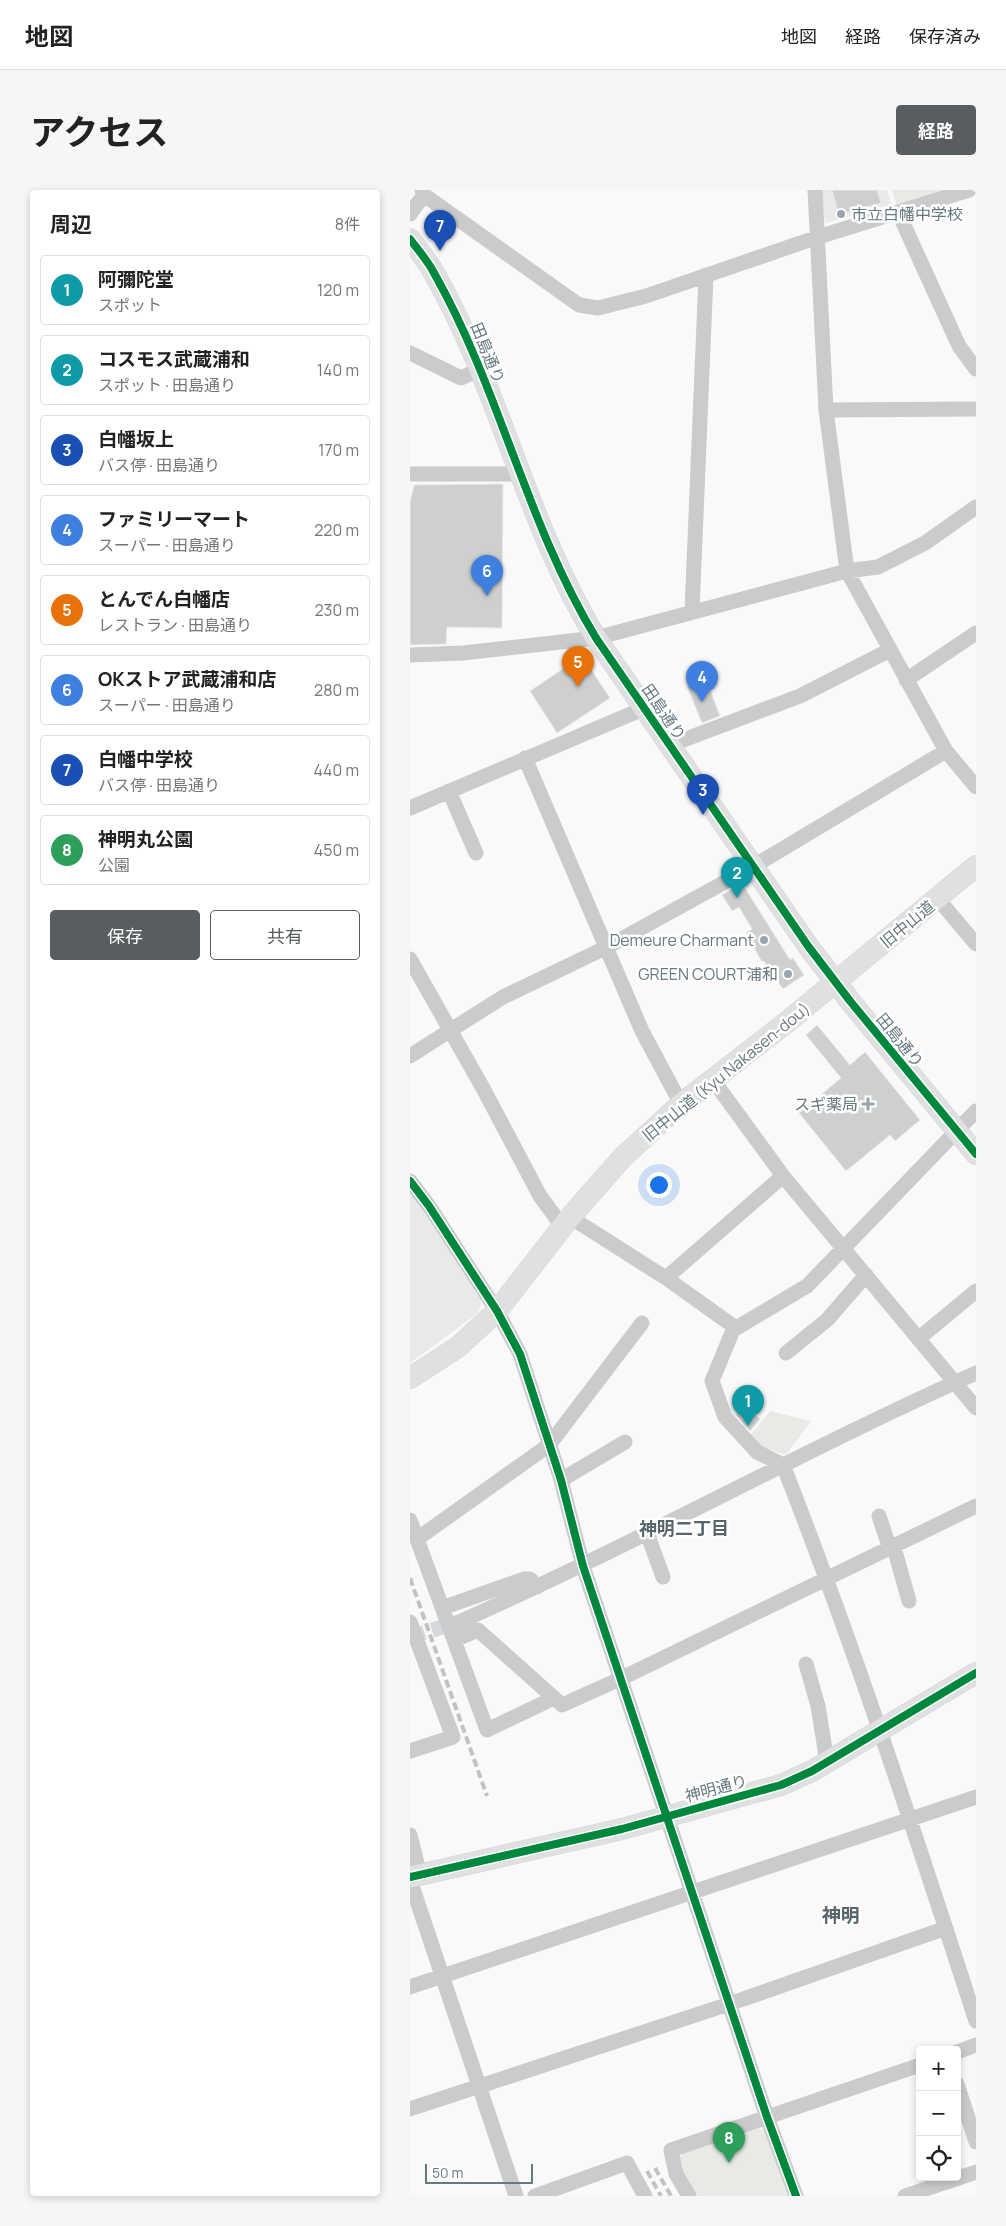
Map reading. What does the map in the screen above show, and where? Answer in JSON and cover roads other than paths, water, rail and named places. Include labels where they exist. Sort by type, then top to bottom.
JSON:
[{"type":"street","points":[[815,190],[826,410],[847,571],[946,751],[976,787]]},
{"type":"street","points":[[410,214],[423,193],[579,306],[598,308],[646,296],[818,237],[965,191]]},
{"type":"street","points":[[898,212],[959,346],[976,369]]},
{"type":"street","name":"田島通り","points":[[410,239],[433,271],[456,314],[480,369],[553,558],[578,608],[596,638],[808,946],[976,1154]]},
{"type":"street","points":[[692,612],[706,275]]},
{"type":"street","points":[[410,353],[461,378],[480,369]]},
{"type":"street","points":[[826,410],[976,409]]},
{"type":"street","points":[[410,474],[520,474]]},
{"type":"street","points":[[410,654],[463,653],[596,638],[847,571],[878,567],[925,543],[976,507]]},
{"type":"street","points":[[906,680],[976,633]]},
{"type":"street","points":[[670,746],[800,696],[890,650]]},
{"type":"street","points":[[410,808],[645,708]]},
{"type":"street","points":[[410,1056],[503,997],[606,948],[754,866],[946,751]]},
{"type":"street","points":[[525,758],[642,1031],[681,1104]]},
{"type":"street","points":[[449,791],[476,853]]},
{"type":"street","name":"旧中山道","points":[[836,982],[976,866]]},
{"type":"street","points":[[938,899],[976,944]]},
{"type":"street","points":[[410,959],[484,1090],[540,1196],[566,1222],[666,1278],[736,1328]]},
{"type":"street","name":"旧中山道 (Kyu Nakasen-dou)","points":[[410,1378],[458,1347],[497,1311],[566,1222],[623,1157],[681,1104],[836,982]]},
{"type":"street","points":[[713,1080],[783,1176],[976,1408]]},
{"type":"street","points":[[976,1111],[807,1286],[733,1330],[712,1380],[725,1418],[756,1452],[783,1465],[827,1577],[946,1928],[969,1974],[976,2021]]},
{"type":"street","points":[[666,1278],[783,1176]]},
{"type":"street","points":[[410,1180],[497,1311],[520,1354],[561,1480],[583,1566],[620,1679],[767,2117],[796,2196]]},
{"type":"street","points":[[786,1353],[827,1320],[866,1275]]},
{"type":"street","points":[[918,1339],[976,1291]]},
{"type":"street","points":[[417,1539],[549,1445],[642,1323]]},
{"type":"street","points":[[459,1622],[583,1566],[783,1465],[976,1374]]},
{"type":"street","points":[[561,1480],[625,1442]]},
{"type":"street","points":[[454,1640],[478,1630],[562,1705],[620,1679],[891,1545],[976,1506]]},
{"type":"street","points":[[879,1516],[891,1545],[909,1601]]},
{"type":"street","points":[[410,1520],[487,1730],[554,1698]]},
{"type":"street","points":[[647,1533],[663,1577]]},
{"type":"street","points":[[442,1608],[524,1579],[530,1579],[537,1587]]},
{"type":"street","points":[[410,1622],[453,1737],[410,1751]]},
{"type":"street","points":[[806,1664],[818,1706],[827,1762]]},
{"type":"street","name":"神明通り","points":[[413,1877],[622,1829],[781,1785],[827,1762],[976,1673]]},
{"type":"street","points":[[410,1987],[691,1891],[976,1797]]},
{"type":"street","points":[[410,1835],[413,1877],[442,1976],[516,2196]]},
{"type":"street","points":[[410,2109],[729,2004],[946,1928]]},
{"type":"street","points":[[961,2051],[976,2045]]},
{"type":"street","points":[[689,2196],[676,2174],[671,2150],[916,2066]]},
{"type":"street","points":[[959,2091],[976,2142]]},
{"type":"street","points":[[535,2196],[626,2163],[645,2196]]},
{"type":"street","points":[[905,2196],[976,2172]]},
{"type":"tunnel","points":[[410,1637],[459,1622]]},
{"type":"railway","points":[[410,1578],[487,1796]]},
{"type":"railway","points":[[655,2168],[671,2196]]},
{"type":"railway","points":[[647,2171],[661,2196]]},
{"type":"place","name":"市立白幡中学校","points":[[841,214]]},
{"type":"place","name":"白幡中学校","points":[[440,251]]},
{"type":"place","name":"OKストア武蔵浦和店","points":[[487,596]]},
{"type":"place","name":"とんでん白幡店","points":[[578,687]]},
{"type":"place","name":"ファミリーマート","points":[[702,702]]},
{"type":"place","name":"白幡坂上","points":[[703,815]]},
{"type":"place","name":"コスモス武蔵浦和","points":[[737,898]]},
{"type":"place","name":"Demeure Charmant","points":[[764,940]]},
{"type":"place","name":"GREEN COURT浦和","points":[[788,974]]},
{"type":"place","name":"スギ薬局","points":[[868,1104]]},
{"type":"place","name":"阿彌陀堂","points":[[748,1426]]},
{"type":"place","name":"神明丸公園","points":[[729,2163]]},
{"type":"district","name":"神明二丁目","points":[[684,1529]]},
{"type":"district","name":"神明","points":[[841,1915]]}]
